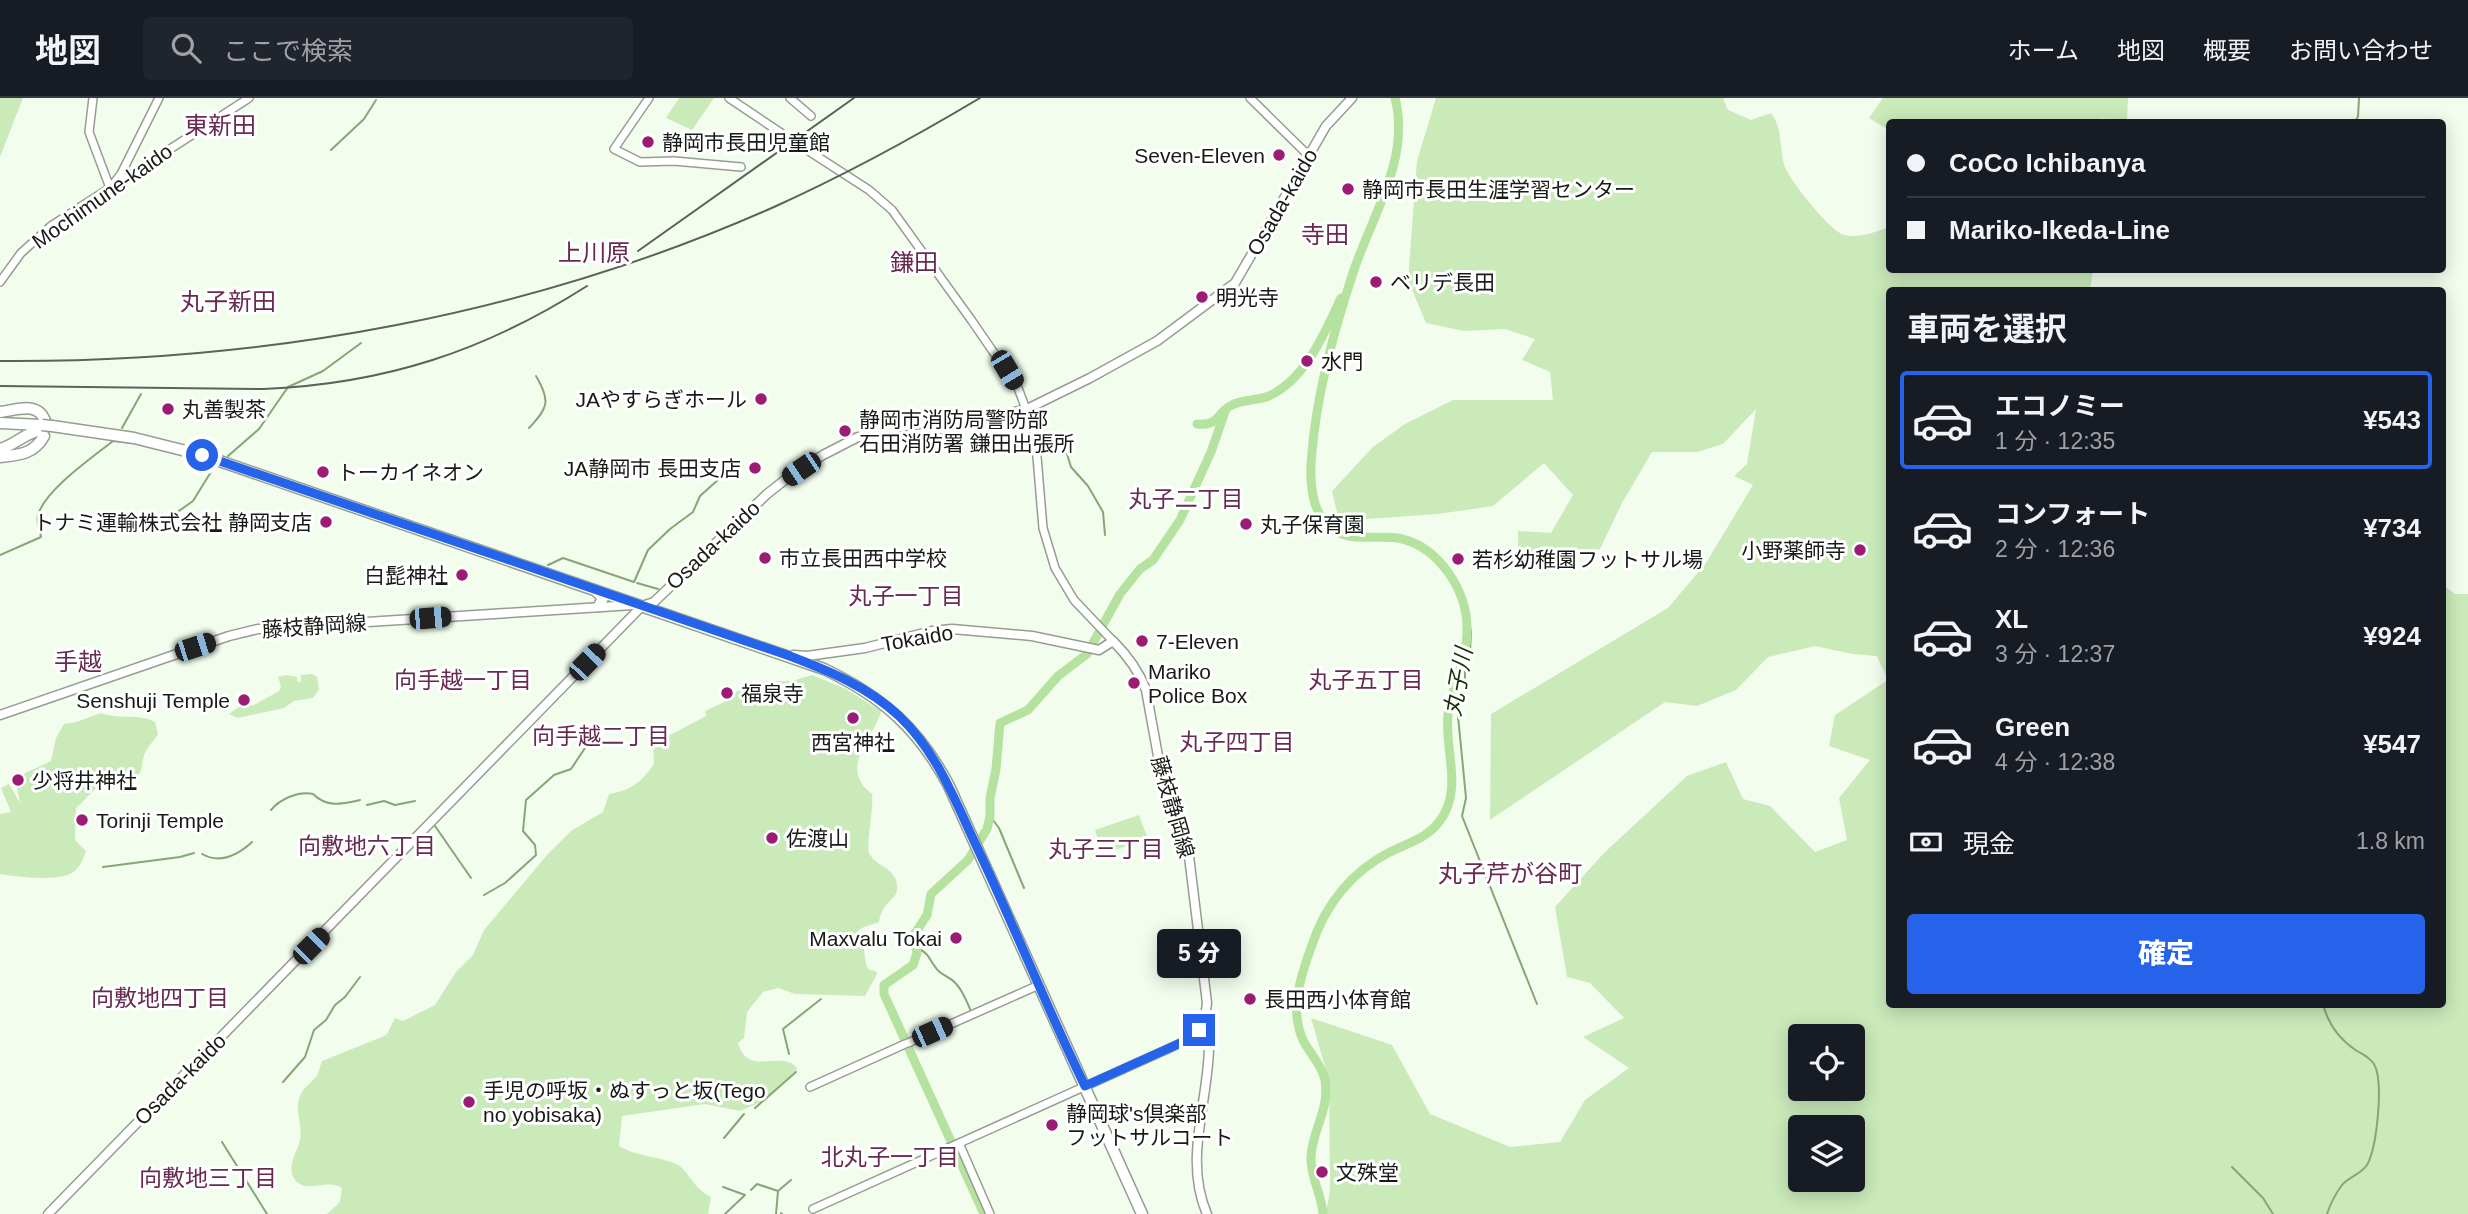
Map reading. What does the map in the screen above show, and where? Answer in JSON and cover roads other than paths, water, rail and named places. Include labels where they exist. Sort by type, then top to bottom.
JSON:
[{"type":"highway","points":[[0,412],[35,409],[41,412],[46,428],[39,444],[29,452],[0,457]]},
{"type":"highway","points":[[0,423],[134,438],[202,455],[787,655],[824,669],[875,697],[911,728],[937,764],[1142,1214]]},
{"type":"highway","points":[[0,423],[11,428],[15,434],[10,444],[0,449]]},
{"type":"highway","points":[[0,449],[9,447],[33,431],[46,428]]},
{"type":"highway","points":[[596,591],[603,598],[599,606]]},
{"type":"main road","name":"Osada-kaido","points":[[48,1214],[642,606],[654,602],[674,580],[786,479],[823,455],[862,436],[893,438],[1027,409],[1090,379],[1157,341],[1230,288],[1240,277],[1308,155],[1330,121],[1352,98]]},
{"type":"main road","name":"藤枝静岡線","points":[[0,715],[255,629],[599,606],[642,606]]},
{"type":"main road","name":"Tokaido","points":[[787,655],[807,656],[865,648],[952,629],[1032,636],[1103,649],[1113,641]]},
{"type":"main road","name":"藤枝静岡線","points":[[1113,641],[1133,665],[1144,685],[1162,778],[1187,842],[1207,1003],[1199,1030],[1209,1045],[1197,1151],[1199,1186],[1206,1214]]},
{"type":"main road","points":[[824,669],[819,660],[830,652]]},
{"type":"street","points":[[93,98],[89,132],[110,188]]},
{"type":"street","points":[[110,188],[121,174],[159,98]]},
{"type":"street","name":"Mochimune-kaido","points":[[0,282],[21,253],[42,233],[249,98]]},
{"type":"street","points":[[649,98],[614,149],[640,162],[674,161],[741,167]]},
{"type":"street","points":[[729,98],[781,133]]},
{"type":"street","points":[[790,98],[811,116]]},
{"type":"street","points":[[1250,98],[1308,155]]},
{"type":"street","points":[[801,146],[869,190],[892,210],[1004,366],[1027,409],[1037,446],[1041,512],[1047,544],[1066,589],[1113,641]]},
{"type":"street","points":[[810,1087],[1039,985]]},
{"type":"street","points":[[813,1209],[1187,1040],[1199,1030]]},
{"type":"street","points":[[955,1145],[990,1214]]},
{"type":"waterway","name":"丸子川","points":[[1323,1214],[1312,1172],[1311,1157],[1325,1101],[1325,1080],[1299,1028],[1298,992],[1308,956],[1332,903],[1352,879],[1376,860],[1429,832],[1446,810],[1452,783],[1448,714],[1467,631],[1466,616],[1456,586],[1438,560],[1426,550],[1398,538],[1354,537],[1339,533],[1322,519],[1312,486],[1314,429],[1333,339],[1353,273],[1387,187],[1398,143],[1399,121],[1395,98]]},
{"type":"waterway","points":[[2356,119],[2359,98]]},
{"type":"waterway","points":[[331,150],[364,119],[376,100]]},
{"type":"waterway","points":[[1197,424],[1214,421],[1236,403],[1269,396],[1294,378],[1313,353],[1341,298]]},
{"type":"waterway","points":[[228,456],[259,429],[288,387],[323,371],[361,343]]},
{"type":"waterway","points":[[529,428],[545,404],[544,392],[536,376]]},
{"type":"waterway","points":[[122,428],[141,394]]},
{"type":"waterway","points":[[984,1214],[884,994],[884,985],[913,965],[917,953],[914,935],[927,915],[931,894],[968,860],[987,829],[1000,723],[1028,710],[1058,676],[1087,654],[1120,594],[1140,569],[1153,560],[1180,520],[1211,452],[1226,409]]},
{"type":"waterway","points":[[1068,438],[1067,454],[1071,467],[1088,486],[1103,512],[1105,535]]},
{"type":"waterway","points":[[0,555],[41,537],[38,515],[42,505],[71,475],[113,441],[132,443]]},
{"type":"waterway","points":[[548,565],[563,558],[634,582],[648,550],[693,512],[700,496],[738,462]]},
{"type":"waterway","points":[[125,533],[169,518],[193,501],[214,467]]},
{"type":"waterway","points":[[637,583],[658,589]]},
{"type":"waterway","points":[[1465,606],[1471,632],[1465,686],[1458,716],[1466,798],[1462,816],[1537,1004]]},
{"type":"waterway","points":[[484,895],[505,883],[536,855],[535,845],[523,831],[526,800],[554,775],[571,769],[587,745]]},
{"type":"waterway","points":[[271,810],[284,799],[301,794],[313,794],[335,804],[360,800]]},
{"type":"waterway","points":[[367,805],[384,801],[395,805],[415,801]]},
{"type":"waterway","points":[[990,816],[999,828],[1024,888]]},
{"type":"waterway","points":[[435,826],[471,878]]},
{"type":"waterway","points":[[202,854],[215,858],[228,857],[252,842]]},
{"type":"waterway","points":[[103,867],[194,853]]},
{"type":"waterway","points":[[917,948],[956,984],[971,1011]]},
{"type":"waterway","points":[[283,1082],[305,1057],[314,1030],[326,1020],[335,1005],[345,997],[360,977]]},
{"type":"waterway","points":[[789,1054],[783,1029],[821,999]]},
{"type":"waterway","points":[[2324,1008],[2331,1025],[2340,1037],[2374,1064],[2379,1084],[2378,1114],[2371,1156],[2362,1171],[2342,1185],[2327,1214]]},
{"type":"waterway","points":[[755,1108],[796,1072]]},
{"type":"waterway","points":[[724,1138],[744,1114]]},
{"type":"waterway","points":[[222,1142],[267,1214]]},
{"type":"waterway","points":[[2232,1167],[2263,1198],[2273,1214]]},
{"type":"waterway","points":[[751,1190],[757,1184],[778,1191],[791,1180]]},
{"type":"waterway","points":[[723,1187],[745,1195],[725,1214]]},
{"type":"waterway","points":[[776,1214],[778,1191]]},
{"type":"tunnel","points":[[781,133],[801,146]]},
{"type":"railway","points":[[638,251],[854,98]]},
{"type":"railway","points":[[0,361],[199,353],[297,342],[492,304],[588,277],[682,245],[774,207],[827,182],[980,98]]},
{"type":"railway","points":[[0,386],[263,389],[351,380],[433,360],[472,346],[549,309],[587,286]]},
{"type":"place","name":"静岡市長田児童館","points":[[648,142]]},
{"type":"place","name":"Seven-Eleven","points":[[1279,155]]},
{"type":"place","name":"静岡市長田生涯学習センター","points":[[1348,189]]},
{"type":"place","name":"ベリデ長田","points":[[1376,282]]},
{"type":"place","name":"明光寺","points":[[1202,297]]},
{"type":"place","name":"水門","points":[[1307,361]]},
{"type":"place","name":"JAやすらぎホール","points":[[761,399]]},
{"type":"place","name":"丸善製茶","points":[[168,409]]},
{"type":"place","name":"静岡市消防局警防部 石田消防署 鎌田出張所","points":[[845,431]]},
{"type":"place","name":"JA静岡市 長田支店","points":[[755,468]]},
{"type":"place","name":"トーカイネオン","points":[[323,472]]},
{"type":"place","name":"トナミ運輸株式会社 静岡支店","points":[[326,522]]},
{"type":"place","name":"丸子保育園","points":[[1246,524]]},
{"type":"place","name":"小野薬師寺","points":[[1860,550]]},
{"type":"place","name":"市立長田西中学校","points":[[765,558]]},
{"type":"place","name":"若杉幼稚園フットサル場","points":[[1458,559]]},
{"type":"place","name":"白髭神社","points":[[462,575]]},
{"type":"place","name":"7-Eleven","points":[[1142,641]]},
{"type":"place","name":"Mariko Police Box","points":[[1134,683]]},
{"type":"place","name":"福泉寺","points":[[727,693]]},
{"type":"place","name":"Senshuji Temple","points":[[244,700]]},
{"type":"place","name":"西宮神社","points":[[853,718]]},
{"type":"place","name":"少将井神社","points":[[18,780]]},
{"type":"place","name":"Torinji Temple","points":[[82,820]]},
{"type":"place","name":"佐渡山","points":[[772,838]]},
{"type":"place","name":"Maxvalu Tokai","points":[[956,938]]},
{"type":"place","name":"長田西小体育館","points":[[1250,999]]},
{"type":"place","name":"手児の呼坂・ぬすっと坂(Tego no yobisaka)","points":[[469,1102]]},
{"type":"place","name":"静岡球's倶楽部 フットサルコート","points":[[1052,1125]]},
{"type":"place","name":"文殊堂","points":[[1322,1172]]},
{"type":"district","name":"東新田","points":[[220,125]]},
{"type":"district","name":"寺田","points":[[1325,234]]},
{"type":"district","name":"上川原","points":[[594,252]]},
{"type":"district","name":"鎌田","points":[[914,262]]},
{"type":"district","name":"丸子新田","points":[[228,301]]},
{"type":"district","name":"丸子二丁目","points":[[1186,499]]},
{"type":"district","name":"丸子一丁目","points":[[906,596]]},
{"type":"district","name":"手越","points":[[78,661]]},
{"type":"district","name":"向手越一丁目","points":[[463,680]]},
{"type":"district","name":"丸子五丁目","points":[[1366,680]]},
{"type":"district","name":"向手越二丁目","points":[[601,736]]},
{"type":"district","name":"丸子四丁目","points":[[1237,742]]},
{"type":"district","name":"向敷地六丁目","points":[[367,846]]},
{"type":"district","name":"丸子三丁目","points":[[1106,849]]},
{"type":"district","name":"丸子芹が谷町","points":[[1510,873]]},
{"type":"district","name":"向敷地四丁目","points":[[160,998]]},
{"type":"district","name":"北丸子一丁目","points":[[890,1157]]},
{"type":"district","name":"向敷地三丁目","points":[[208,1178]]}]
